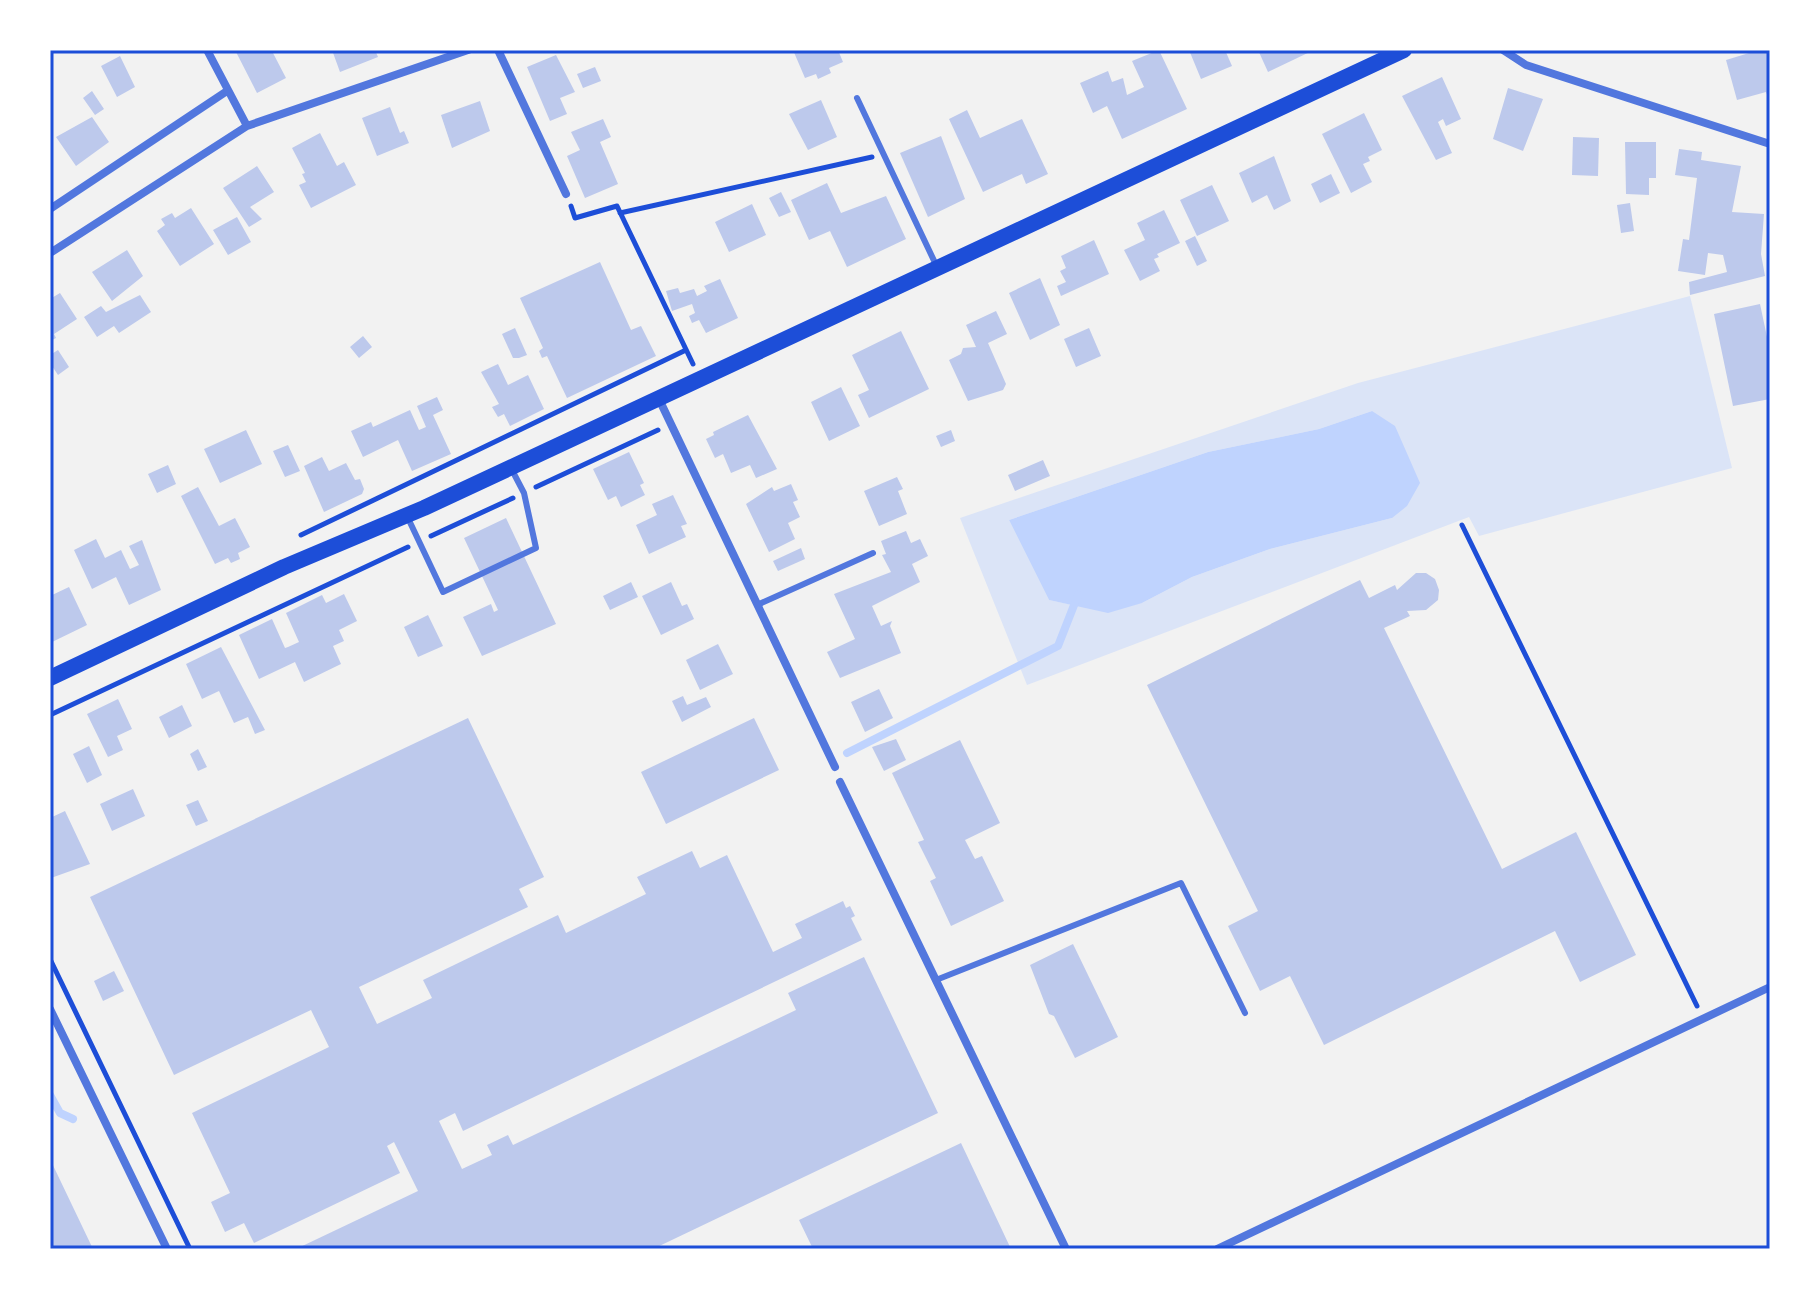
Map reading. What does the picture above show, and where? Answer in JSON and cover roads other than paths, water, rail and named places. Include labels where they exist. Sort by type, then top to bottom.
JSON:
[{"type":"main road","points":[[50,678],[1404,50]]},
{"type":"street","points":[[207,50],[247,126]]},
{"type":"street","points":[[50,253],[247,126],[468,50]]},
{"type":"street","points":[[498,50],[566,194]]},
{"type":"street","points":[[1503,50],[1526,65],[1770,144]]},
{"type":"street","points":[[50,209],[227,91]]},
{"type":"street","points":[[657,396],[835,767]]},
{"type":"street","points":[[840,782],[1066,1249]]},
{"type":"street","points":[[1217,1249],[1770,987]]},
{"type":"street","points":[[50,1009],[167,1249]]},
{"type":"lane","points":[[857,98],[937,267]]},
{"type":"lane","points":[[407,515],[443,592],[536,548],[524,493],[510,467]]},
{"type":"lane","points":[[757,605],[873,553]]},
{"type":"lane","points":[[936,980],[1181,883],[1245,1013]]},
{"type":"water","points":[[1372,411],[1395,426],[1420,483],[1407,506],[1392,518],[1270,549],[1192,577],[1142,603],[1108,613],[1049,600],[1009,520],[1208,452],[1319,429]]},
{"type":"waterway","points":[[847,753],[1058,646],[1078,595]]},
{"type":"waterway","points":[[50,1095],[60,1113],[73,1119]]}]
